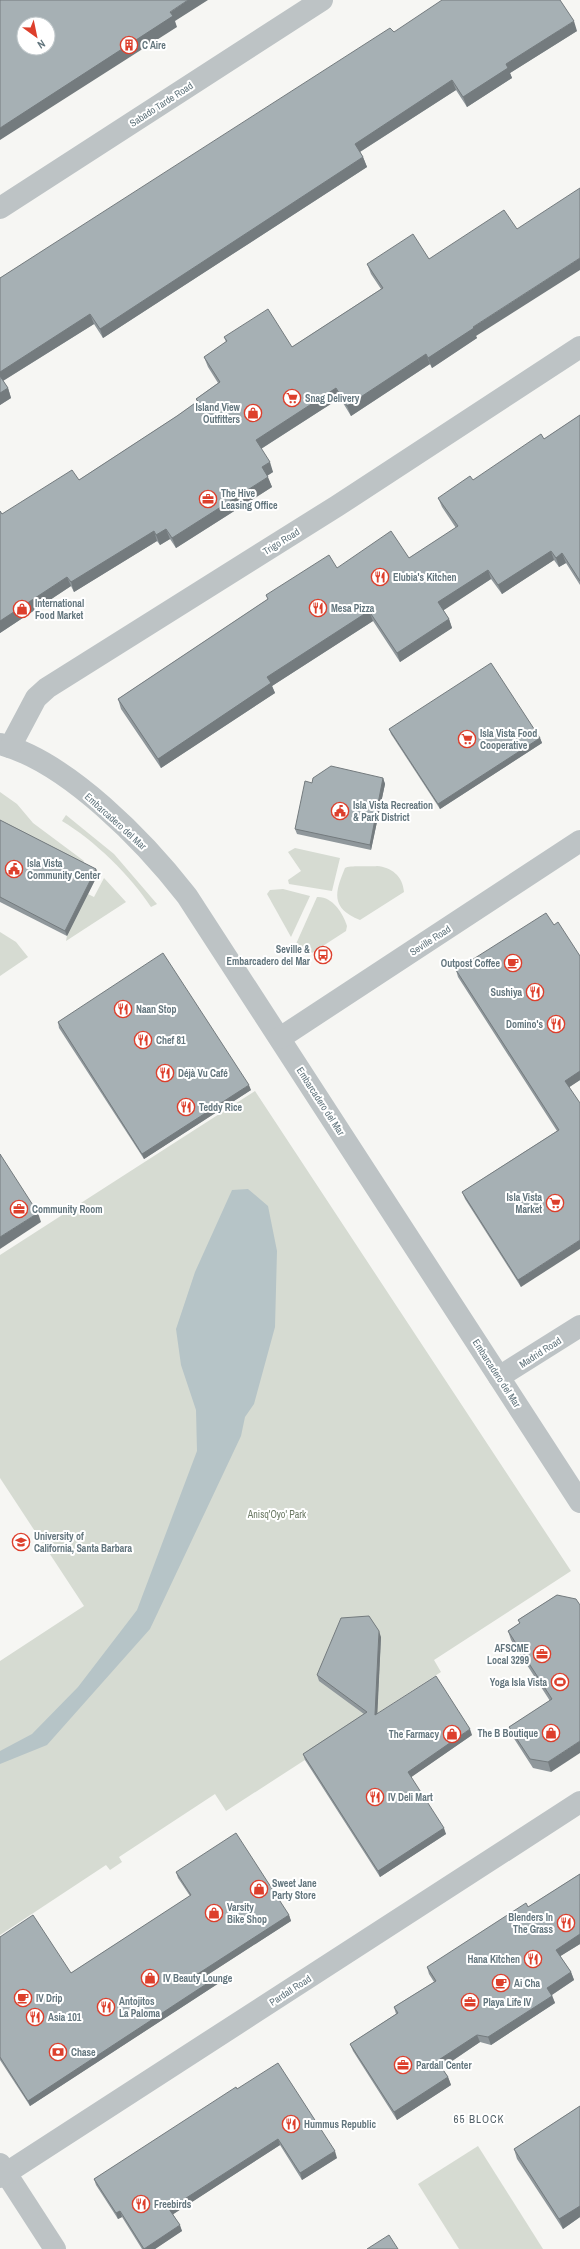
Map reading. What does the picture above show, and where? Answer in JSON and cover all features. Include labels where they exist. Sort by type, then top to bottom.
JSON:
[{"type":"street","name":"Sabado Tarde Road","points":[[0,208],[322,0]]},
{"type":"street","name":"Trigo Road","points":[[5,745],[36,698],[47,688],[337,506],[580,347]]},
{"type":"street","name":"Embarcadero del Mar","points":[[5,745],[58,772],[139,839],[187,896],[580,1502]]},
{"type":"street","name":"Seville Road","points":[[280,1038],[580,841]]},
{"type":"street","name":"Madrid Road","points":[[499,1378],[580,1326]]},
{"type":"street","name":"Pardall Road","points":[[2,2172],[580,1802]]},
{"type":"street","points":[[2,2172],[55,2249]]},
{"type":"green space","points":[[0,792],[17,804],[33,823],[84,861],[82,866],[0,824]]},
{"type":"green space","points":[[66,815],[114,854],[157,904],[151,907],[133,883],[99,848],[62,821]]},
{"type":"green space","points":[[295,848],[340,858],[332,891],[289,884],[288,880],[301,871],[288,852]]},
{"type":"green space","points":[[377,866],[387,868],[395,873],[401,881],[404,892],[360,920],[350,915],[339,905],[337,892],[339,885],[345,868],[347,867]]},
{"type":"green space","points":[[104,878],[126,902],[66,941],[67,936],[88,894],[94,897]]},
{"type":"green space","points":[[283,889],[310,896],[291,937],[267,894],[270,890]]},
{"type":"green space","points":[[317,897],[327,899],[336,906],[347,926],[346,931],[312,953],[303,953],[296,944]]},
{"type":"green space","points":[[0,932],[16,942],[28,957],[0,976]]},
{"type":"green space","name":"Anisq'Oyo' Park","points":[[255,1091],[571,1571],[434,1660],[441,1672],[226,1811],[215,1794],[119,1857],[122,1862],[110,1870],[106,1865],[0,1935],[0,1661],[84,1606],[0,1478],[0,1255]]},
{"type":"green space","points":[[478,2146],[543,2249],[459,2249],[418,2184]]},
{"type":"shaded area","points":[[248,1189],[268,1206],[277,1251],[275,1327],[254,1404],[245,1417],[241,1436],[150,1629],[47,1745],[0,1764],[0,1751],[32,1734],[78,1687],[137,1610],[197,1451],[196,1410],[181,1365],[176,1329],[195,1272],[232,1190]]},
{"type":"building","points":[[0,0],[188,0],[170,12],[173,16],[0,128]]},
{"type":"building","points":[[442,0],[560,0],[574,21],[506,64],[508,68],[463,97],[452,80],[355,144],[363,157],[100,329],[90,314],[0,372],[0,278],[390,28],[394,32]]},
{"type":"building","points":[[580,188],[580,258],[428,358],[426,354],[347,406],[336,388],[256,440],[270,462],[262,467],[268,477],[172,538],[166,529],[156,535],[154,531],[71,582],[67,577],[0,621],[0,511],[2,514],[72,470],[79,480],[198,401],[196,399],[220,382],[204,357],[227,341],[224,337],[268,309],[292,347],[383,288],[367,264],[413,234],[429,259],[504,210],[517,229]]},
{"type":"building","points":[[0,376],[8,388],[0,393]]},
{"type":"building","points":[[580,415],[580,581],[562,553],[556,558],[551,551],[498,585],[488,570],[438,602],[449,619],[397,653],[369,611],[267,677],[271,683],[158,759],[118,699],[268,599],[266,595],[329,555],[337,568],[391,531],[409,558],[458,526],[438,498],[470,476],[473,480],[541,434],[544,439]]},
{"type":"building","points":[[491,663],[540,738],[438,804],[389,729]]},
{"type":"building","points":[[331,766],[383,778],[370,845],[295,829],[305,781],[312,783],[313,778]]},
{"type":"building","points":[[0,820],[96,869],[65,931],[0,897]]},
{"type":"building","points":[[546,913],[554,925],[558,922],[580,956],[580,1071],[565,1081],[580,1103],[580,1240],[518,1280],[462,1192],[559,1130],[456,970]]},
{"type":"building","points":[[163,953],[249,1085],[142,1154],[58,1022]]},
{"type":"building","points":[[0,1154],[38,1213],[0,1237]]},
{"type":"building","points":[[557,1595],[576,1599],[580,1605],[580,1741],[548,1762],[530,1759],[509,1727],[552,1699],[508,1631],[520,1623],[518,1620]]},
{"type":"building","points":[[369,1616],[379,1631],[375,1715],[436,1676],[470,1729],[408,1772],[444,1828],[378,1871],[303,1754],[367,1712],[317,1675],[341,1618]]},
{"type":"building","points":[[236,1833],[289,1915],[193,1977],[217,1977],[28,2101],[0,2057],[0,1937],[33,1915],[71,1973],[191,1895],[176,1872]]},
{"type":"building","points":[[580,1874],[580,1934],[556,1950],[571,1972],[547,1988],[552,1996],[488,2037],[477,2035],[437,2061],[448,2077],[394,2112],[350,2044],[398,2013],[394,2007],[436,1981],[427,1967],[526,1903],[528,1907]]},
{"type":"building","points":[[278,2063],[335,2151],[300,2173],[278,2139],[169,2209],[180,2225],[144,2249],[120,2211],[116,2213],[94,2179],[236,2087],[237,2089]]},
{"type":"building","points":[[580,2106],[580,2206],[559,2219],[514,2149]]},
{"type":"building","points":[[389,2235],[398,2249],[367,2249]]},
{"type":"place","name":"C Aire","points":[[129,45]]},
{"type":"place","name":"Snag Delivery","points":[[292,398]]},
{"type":"place","name":"Island View Outfitters","points":[[253,413]]},
{"type":"place","name":"The Hive Leasing Office","points":[[208,499]]},
{"type":"place","name":"Elubia's Kitchen","points":[[380,577]]},
{"type":"place","name":"Mesa Pizza","points":[[318,608]]},
{"type":"place","name":"International Food Market","points":[[22,609]]},
{"type":"place","name":"Isla Vista Food Cooperative","points":[[467,739]]},
{"type":"place","name":"Isla Vista Recreation & Park District","points":[[340,811]]},
{"type":"place","name":"Isla Vista Community Center","points":[[14,869]]},
{"type":"place","name":"Seville & Embarcadero del Mar","points":[[323,955]]},
{"type":"place","name":"Outpost Coffee","points":[[513,963]]},
{"type":"place","name":"Sushiya","points":[[535,992]]},
{"type":"place","name":"Naan Stop","points":[[123,1009]]},
{"type":"place","name":"Domino's","points":[[556,1024]]},
{"type":"place","name":"Chef 81","points":[[143,1040]]},
{"type":"place","name":"Déjà Vu Café","points":[[165,1073]]},
{"type":"place","name":"Teddy Rice","points":[[186,1107]]},
{"type":"place","name":"Isla Vista Market","points":[[555,1203]]},
{"type":"place","name":"Community Room","points":[[19,1209]]},
{"type":"place","name":"University of California, Santa Barbara","points":[[21,1542]]},
{"type":"place","name":"AFSCME Local 3299","points":[[542,1654]]},
{"type":"place","name":"Yoga Isla Vista","points":[[560,1682]]},
{"type":"place","name":"The B Boutique","points":[[551,1733]]},
{"type":"place","name":"The Farmacy","points":[[452,1734]]},
{"type":"place","name":"IV Deli Mart","points":[[375,1797]]},
{"type":"place","name":"Sweet Jane Party Store","points":[[259,1889]]},
{"type":"place","name":"Varsity Bike Shop","points":[[214,1913]]},
{"type":"place","name":"Blenders In The Grass","points":[[566,1923]]},
{"type":"place","name":"Hana Kitchen","points":[[533,1959]]},
{"type":"place","name":"IV Beauty Lounge","points":[[150,1978]]},
{"type":"place","name":"Ai Cha","points":[[501,1983]]},
{"type":"place","name":"IV Drip","points":[[23,1998]]},
{"type":"place","name":"Playa Life IV","points":[[470,2002]]},
{"type":"place","name":"Antojitos La Paloma","points":[[106,2007]]},
{"type":"place","name":"Asia 101","points":[[35,2017]]},
{"type":"place","name":"Chase","points":[[58,2052]]},
{"type":"place","name":"Pardall Center","points":[[403,2065]]},
{"type":"place","name":"Hummus Republic","points":[[291,2124]]},
{"type":"place","name":"Freebirds","points":[[141,2204]]},
{"type":"district","name":"65 BLOCK","points":[[479,2119]]}]
